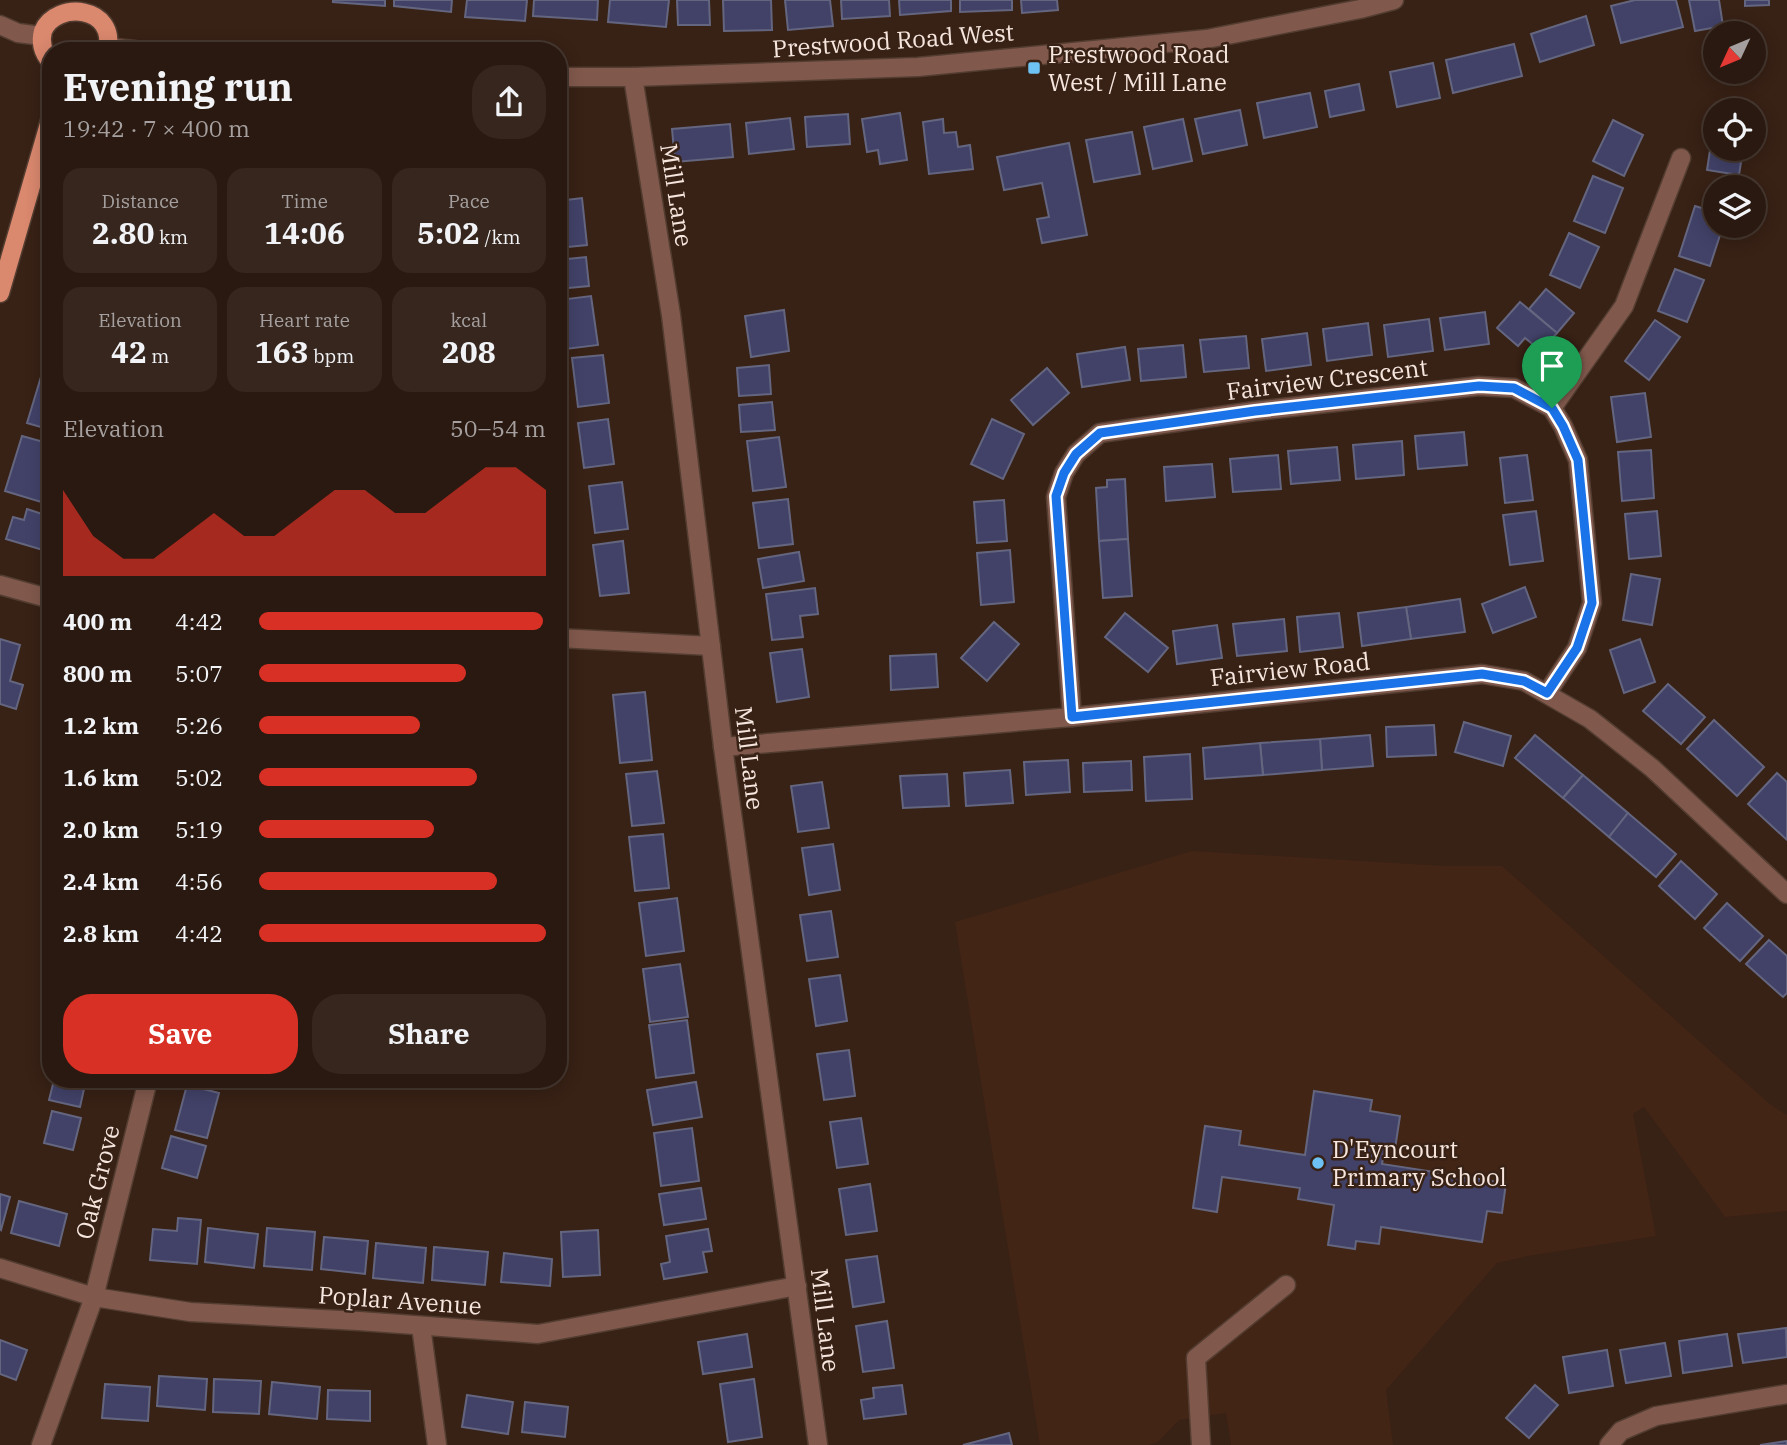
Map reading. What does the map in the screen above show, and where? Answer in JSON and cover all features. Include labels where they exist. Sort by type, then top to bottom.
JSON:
[{"type":"main road","points":[[43,42],[45,26],[56,12],[78,3],[101,19],[109,36],[109,42]]},
{"type":"main road","points":[[0,293],[42,148]]},
{"type":"street","name":"Prestwood Road West","points":[[567,77],[918,67],[1207,39],[1394,0]]},
{"type":"street","points":[[0,25],[18,33],[42,36]]},
{"type":"street","name":"Mill Lane","points":[[633,77],[671,315],[723,747],[818,1445]]},
{"type":"street","points":[[1547,693],[1577,648],[1592,603],[1578,460],[1552,408],[1624,306],[1681,158]]},
{"type":"street","name":"Fairview Crescent","points":[[1072,717],[1056,496],[1064,473],[1076,454],[1100,433],[1255,411],[1479,386],[1514,388],[1552,408]]},
{"type":"street","points":[[0,584],[42,596]]},
{"type":"street","points":[[567,638],[711,646]]},
{"type":"street","name":"Fairview Road","points":[[723,747],[1072,717],[1482,674],[1524,681],[1590,719],[1652,768],[1787,894]]},
{"type":"street","name":"Oak Grove","points":[[41,1445],[94,1297],[146,1088]]},
{"type":"street","name":"Poplar Avenue","points":[[0,1268],[94,1297],[190,1312],[538,1334],[797,1286]]},
{"type":"street","points":[[1201,1445],[1196,1358],[1286,1285]]},
{"type":"street","points":[[421,1326],[437,1445]]},
{"type":"street","points":[[1609,1445],[1621,1431],[1656,1416],[1787,1394]]},
{"type":"shaded area","name":"D'Eyncourt Primary School","points":[[1192,851],[1445,866],[1502,866],[1771,1105],[1787,1115],[1787,1211],[1725,1217],[1644,1107],[1633,1114],[1656,1236],[1497,1263],[1386,1390],[1393,1445],[1231,1445],[1226,1413],[1179,1420],[1158,1442],[1149,1445],[1040,1445],[955,922]]},
{"type":"building","points":[[385,0],[385,6],[333,2]]},
{"type":"building","points":[[394,0],[452,0],[451,12],[394,6]]},
{"type":"building","points":[[467,0],[527,0],[525,21],[465,17]]},
{"type":"building","points":[[534,0],[598,0],[597,20],[533,16]]},
{"type":"building","points":[[610,0],[669,0],[666,27],[608,22]]},
{"type":"building","points":[[677,0],[709,0],[710,25],[678,25]]},
{"type":"building","points":[[723,0],[771,0],[772,30],[724,31]]},
{"type":"building","points":[[785,0],[830,0],[833,26],[788,30]]},
{"type":"building","points":[[841,0],[889,0],[890,16],[842,19]]},
{"type":"building","points":[[899,0],[951,0],[951,11],[900,15]]},
{"type":"building","points":[[960,0],[1012,0],[1012,10],[960,12]]},
{"type":"building","points":[[1021,0],[1057,0],[1058,10],[1022,13]]},
{"type":"building","points":[[1635,0],[1676,0],[1683,27],[1621,43],[1611,6]]},
{"type":"building","points":[[1689,0],[1719,0],[1722,21],[1703,21],[1703,30],[1695,31]]},
{"type":"building","points":[[1745,0],[1769,0],[1769,5],[1745,6]]},
{"type":"building","points":[[1586,16],[1594,45],[1540,62],[1531,34]]},
{"type":"building","points":[[1514,44],[1522,76],[1453,93],[1446,60]]},
{"type":"building","points":[[1433,63],[1440,98],[1397,107],[1390,72]]},
{"type":"building","points":[[1359,84],[1364,110],[1330,117],[1325,91]]},
{"type":"building","points":[[1310,93],[1317,127],[1264,138],[1257,103]]},
{"type":"building","points":[[1240,110],[1247,145],[1203,154],[1195,119]]},
{"type":"building","points":[[900,113],[907,160],[880,164],[878,150],[867,152],[862,119]]},
{"type":"building","points":[[848,114],[850,144],[807,147],[805,117]]},
{"type":"building","points":[[790,118],[794,149],[749,154],[746,123]]},
{"type":"building","points":[[943,119],[944,133],[956,132],[958,147],[970,145],[973,169],[929,174],[923,122]]},
{"type":"building","points":[[1183,119],[1192,161],[1153,169],[1144,127]]},
{"type":"building","points":[[1613,120],[1643,135],[1624,176],[1593,161]]},
{"type":"building","points":[[730,124],[733,157],[675,162],[672,129]]},
{"type":"building","points":[[1132,132],[1140,174],[1094,182],[1086,140]]},
{"type":"building","points":[[1069,143],[1087,235],[1042,243],[1037,219],[1049,217],[1042,183],[1004,190],[997,157]]},
{"type":"building","points":[[1708,161],[1741,161],[1739,175],[1707,170]]},
{"type":"building","points":[[1593,176],[1623,188],[1605,233],[1574,221]]},
{"type":"building","points":[[582,198],[587,245],[567,247],[567,200]]},
{"type":"building","points":[[1695,206],[1703,208],[1703,238],[1719,238],[1710,266],[1679,256]]},
{"type":"building","points":[[1569,233],[1599,247],[1580,288],[1550,275]]},
{"type":"building","points":[[586,257],[589,286],[567,288],[567,259]]},
{"type":"building","points":[[1675,269],[1704,280],[1687,322],[1658,311]]},
{"type":"building","points":[[1546,289],[1574,313],[1557,333],[1529,309]]},
{"type":"building","points":[[591,296],[598,345],[567,349],[567,299]]},
{"type":"building","points":[[1520,302],[1557,333],[1541,351],[1525,338],[1518,346],[1497,328]]},
{"type":"building","points":[[784,310],[789,351],[751,357],[745,316]]},
{"type":"building","points":[[1485,312],[1489,344],[1445,350],[1440,318]]},
{"type":"building","points":[[1429,319],[1433,351],[1388,357],[1384,325]]},
{"type":"building","points":[[1655,320],[1680,337],[1649,380],[1625,361]]},
{"type":"building","points":[[1368,323],[1372,355],[1327,361],[1323,329]]},
{"type":"building","points":[[1307,333],[1311,365],[1266,371],[1262,339]]},
{"type":"building","points":[[1246,336],[1249,368],[1204,372],[1200,340]]},
{"type":"building","points":[[1183,345],[1186,377],[1141,381],[1138,349]]},
{"type":"building","points":[[1125,347],[1130,380],[1082,387],[1077,354]]},
{"type":"building","points":[[603,355],[609,403],[578,407],[572,358]]},
{"type":"building","points":[[769,365],[771,394],[739,396],[737,368]]},
{"type":"building","points":[[1047,368],[1069,393],[1033,425],[1011,400]]},
{"type":"building","points":[[42,374],[42,427],[27,423]]},
{"type":"building","points":[[1645,393],[1651,437],[1617,442],[1611,397]]},
{"type":"building","points":[[772,402],[775,430],[741,432],[739,405]]},
{"type":"building","points":[[608,419],[614,464],[584,468],[578,423]]},
{"type":"building","points":[[992,419],[1024,434],[1003,479],[971,464]]},
{"type":"building","points":[[1464,432],[1467,465],[1418,469],[1415,436]]},
{"type":"building","points":[[22,436],[42,442],[42,502],[5,491]]},
{"type":"building","points":[[779,437],[786,487],[753,491],[747,441]]},
{"type":"building","points":[[1402,441],[1404,475],[1356,479],[1353,445]]},
{"type":"building","points":[[1337,447],[1340,480],[1291,484],[1288,451]]},
{"type":"building","points":[[1651,450],[1654,498],[1622,501],[1618,452]]},
{"type":"building","points":[[1278,455],[1281,489],[1233,492],[1230,459]]},
{"type":"building","points":[[1527,455],[1533,500],[1505,503],[1500,458]]},
{"type":"building","points":[[1212,464],[1215,497],[1166,501],[1164,467]]},
{"type":"building","points":[[1125,479],[1128,539],[1099,541],[1096,488],[1107,487],[1107,480]]},
{"type":"building","points":[[622,482],[628,529],[595,533],[589,486]]},
{"type":"building","points":[[788,499],[793,544],[759,548],[753,503]]},
{"type":"building","points":[[1004,500],[1007,541],[977,543],[974,502]]},
{"type":"building","points":[[27,509],[42,514],[42,550],[6,539],[13,517],[24,520]]},
{"type":"building","points":[[1536,511],[1543,561],[1510,565],[1503,515]]},
{"type":"building","points":[[1657,511],[1661,556],[1629,559],[1625,514]]},
{"type":"building","points":[[1128,539],[1132,596],[1103,598],[1099,541]]},
{"type":"building","points":[[623,541],[629,593],[600,596],[593,545]]},
{"type":"building","points":[[1010,550],[1014,602],[981,605],[977,553]]},
{"type":"building","points":[[799,552],[804,581],[763,588],[758,559]]},
{"type":"building","points":[[1631,574],[1660,579],[1652,625],[1623,620]]},
{"type":"building","points":[[1525,587],[1536,617],[1493,633],[1482,604]]},
{"type":"building","points":[[815,588],[818,614],[800,616],[803,637],[772,640],[766,594]]},
{"type":"building","points":[[1460,599],[1465,632],[1411,639],[1406,607]]},
{"type":"building","points":[[1406,607],[1411,639],[1362,646],[1358,613]]},
{"type":"building","points":[[1125,613],[1168,648],[1148,672],[1105,637]]},
{"type":"building","points":[[1339,613],[1343,647],[1300,652],[1297,617]]},
{"type":"building","points":[[1284,619],[1287,651],[1237,656],[1233,624]]},
{"type":"building","points":[[994,622],[1019,644],[987,681],[961,658]]},
{"type":"building","points":[[1217,625],[1222,658],[1177,664],[1173,631]]},
{"type":"building","points":[[0,639],[20,645],[10,681],[23,685],[16,709],[0,704]]},
{"type":"building","points":[[1640,639],[1655,682],[1624,693],[1610,650]]},
{"type":"building","points":[[802,649],[809,697],[777,702],[770,653]]},
{"type":"building","points":[[936,654],[938,687],[891,690],[890,656]]},
{"type":"building","points":[[1668,684],[1705,717],[1681,744],[1643,711]]},
{"type":"building","points":[[645,692],[652,760],[620,763],[613,695]]},
{"type":"building","points":[[1714,720],[1764,767],[1737,796],[1687,749]]},
{"type":"building","points":[[1464,722],[1511,736],[1503,766],[1455,752]]},
{"type":"building","points":[[1434,725],[1436,755],[1387,757],[1386,727]]},
{"type":"building","points":[[1370,735],[1373,766],[1322,770],[1320,739]]},
{"type":"building","points":[[1535,735],[1583,775],[1563,798],[1515,758]]},
{"type":"building","points":[[1320,739],[1322,770],[1263,775],[1260,743]]},
{"type":"building","points":[[1260,743],[1263,775],[1205,779],[1203,748]]},
{"type":"building","points":[[1190,754],[1192,799],[1146,801],[1144,757]]},
{"type":"building","points":[[1068,760],[1070,792],[1026,795],[1024,762]]},
{"type":"building","points":[[1131,761],[1132,790],[1084,792],[1083,763]]},
{"type":"building","points":[[1010,770],[1013,803],[966,806],[964,773]]},
{"type":"building","points":[[657,771],[664,823],[632,826],[626,774]]},
{"type":"building","points":[[1777,773],[1787,782],[1787,840],[1748,804]]},
{"type":"building","points":[[947,774],[949,806],[903,808],[900,776]]},
{"type":"building","points":[[1583,775],[1628,813],[1609,837],[1563,798]]},
{"type":"building","points":[[822,782],[829,828],[798,832],[791,786]]},
{"type":"building","points":[[1628,813],[1676,854],[1656,877],[1609,837]]},
{"type":"building","points":[[663,834],[669,888],[635,891],[629,837]]},
{"type":"building","points":[[833,844],[840,890],[809,895],[802,848]]},
{"type":"building","points":[[1681,861],[1717,894],[1695,919],[1659,886]]},
{"type":"building","points":[[677,898],[684,951],[646,956],[639,903]]},
{"type":"building","points":[[1727,903],[1763,936],[1740,961],[1704,928]]},
{"type":"building","points":[[831,911],[838,957],[807,961],[800,915]]},
{"type":"building","points":[[1769,940],[1787,956],[1787,993],[1783,997],[1746,964]]},
{"type":"building","points":[[680,964],[688,1017],[650,1022],[643,969]]},
{"type":"building","points":[[840,975],[847,1021],[816,1026],[809,979]]},
{"type":"building","points":[[687,1020],[694,1073],[656,1078],[649,1025]]},
{"type":"building","points":[[849,1050],[855,1096],[824,1100],[817,1054]]},
{"type":"building","points":[[696,1082],[702,1117],[653,1125],[647,1090]]},
{"type":"building","points":[[52,1088],[84,1088],[80,1107],[49,1100]]},
{"type":"building","points":[[186,1088],[219,1093],[207,1138],[175,1130]]},
{"type":"building","points":[[1314,1091],[1372,1100],[1370,1111],[1400,1116],[1395,1149],[1385,1147],[1382,1164],[1506,1183],[1502,1213],[1487,1211],[1482,1242],[1381,1227],[1379,1244],[1356,1241],[1355,1249],[1328,1245],[1334,1205],[1298,1199],[1300,1188],[1222,1177],[1217,1212],[1193,1208],[1205,1126],[1241,1131],[1239,1145],[1305,1155]]},
{"type":"building","points":[[52,1111],[81,1118],[73,1150],[44,1143]]},
{"type":"building","points":[[861,1118],[868,1164],[837,1168],[830,1122]]},
{"type":"building","points":[[692,1128],[699,1181],[661,1186],[654,1133]]},
{"type":"building","points":[[171,1136],[206,1146],[197,1178],[162,1168]]},
{"type":"building","points":[[870,1184],[877,1231],[846,1235],[839,1189]]},
{"type":"building","points":[[701,1188],[706,1219],[664,1225],[659,1194]]},
{"type":"building","points":[[0,1194],[10,1197],[1,1230],[0,1229]]},
{"type":"building","points":[[19,1201],[67,1214],[59,1246],[11,1233]]},
{"type":"building","points":[[178,1218],[201,1220],[197,1264],[150,1260],[153,1229],[177,1231]]},
{"type":"building","points":[[208,1228],[258,1234],[254,1268],[205,1262]]},
{"type":"building","points":[[267,1228],[315,1232],[312,1270],[264,1266]]},
{"type":"building","points":[[708,1229],[712,1251],[703,1252],[707,1272],[664,1279],[661,1264],[670,1262],[666,1236]]},
{"type":"building","points":[[598,1230],[600,1275],[563,1277],[561,1232]]},
{"type":"building","points":[[324,1237],[368,1241],[365,1274],[321,1269]]},
{"type":"building","points":[[376,1243],[426,1248],[423,1283],[373,1278]]},
{"type":"building","points":[[434,1247],[488,1252],[485,1285],[432,1280]]},
{"type":"building","points":[[504,1253],[552,1259],[550,1286],[501,1282]]},
{"type":"building","points":[[877,1256],[884,1302],[853,1307],[846,1260]]},
{"type":"building","points":[[887,1321],[894,1368],[863,1372],[856,1326]]},
{"type":"building","points":[[1786,1328],[1787,1357],[1743,1363],[1738,1334]]},
{"type":"building","points":[[747,1334],[752,1367],[703,1374],[698,1342]]},
{"type":"building","points":[[1727,1334],[1732,1366],[1683,1373],[1679,1341]]},
{"type":"building","points":[[0,1340],[27,1350],[16,1380],[0,1374]]},
{"type":"building","points":[[1665,1343],[1671,1376],[1626,1383],[1620,1350]]},
{"type":"building","points":[[1607,1350],[1613,1386],[1569,1393],[1563,1357]]},
{"type":"building","points":[[159,1376],[207,1379],[205,1410],[157,1406]]},
{"type":"building","points":[[214,1379],[261,1381],[259,1414],[213,1412]]},
{"type":"building","points":[[754,1379],[762,1437],[728,1442],[720,1384]]},
{"type":"building","points":[[272,1382],[320,1387],[317,1419],[269,1414]]},
{"type":"building","points":[[105,1384],[150,1387],[148,1421],[102,1418]]},
{"type":"building","points":[[902,1385],[906,1414],[864,1419],[861,1400],[874,1398],[873,1388]]},
{"type":"building","points":[[1535,1385],[1558,1405],[1529,1438],[1506,1418]]},
{"type":"building","points":[[328,1390],[370,1391],[370,1421],[327,1419]]},
{"type":"building","points":[[467,1395],[513,1402],[508,1434],[462,1427]]},
{"type":"building","points":[[525,1402],[568,1407],[565,1437],[522,1432]]},
{"type":"building","points":[[1009,1433],[1012,1445],[963,1445]]},
{"type":"building","points":[[1787,1441],[1787,1445],[1760,1445]]},
{"type":"place","name":"Prestwood Road West / Mill Lane","points":[[1034,68]]},
{"type":"place","name":"D'Eyncourt Primary School","points":[[1318,1163]]},
{"type":"route","points":[[1479,386],[1514,388],[1552,408],[1578,460],[1592,603],[1577,648],[1547,693],[1524,681],[1482,674],[1072,717],[1056,496],[1064,473],[1076,454],[1100,433],[1255,411],[1479,386]]}]
